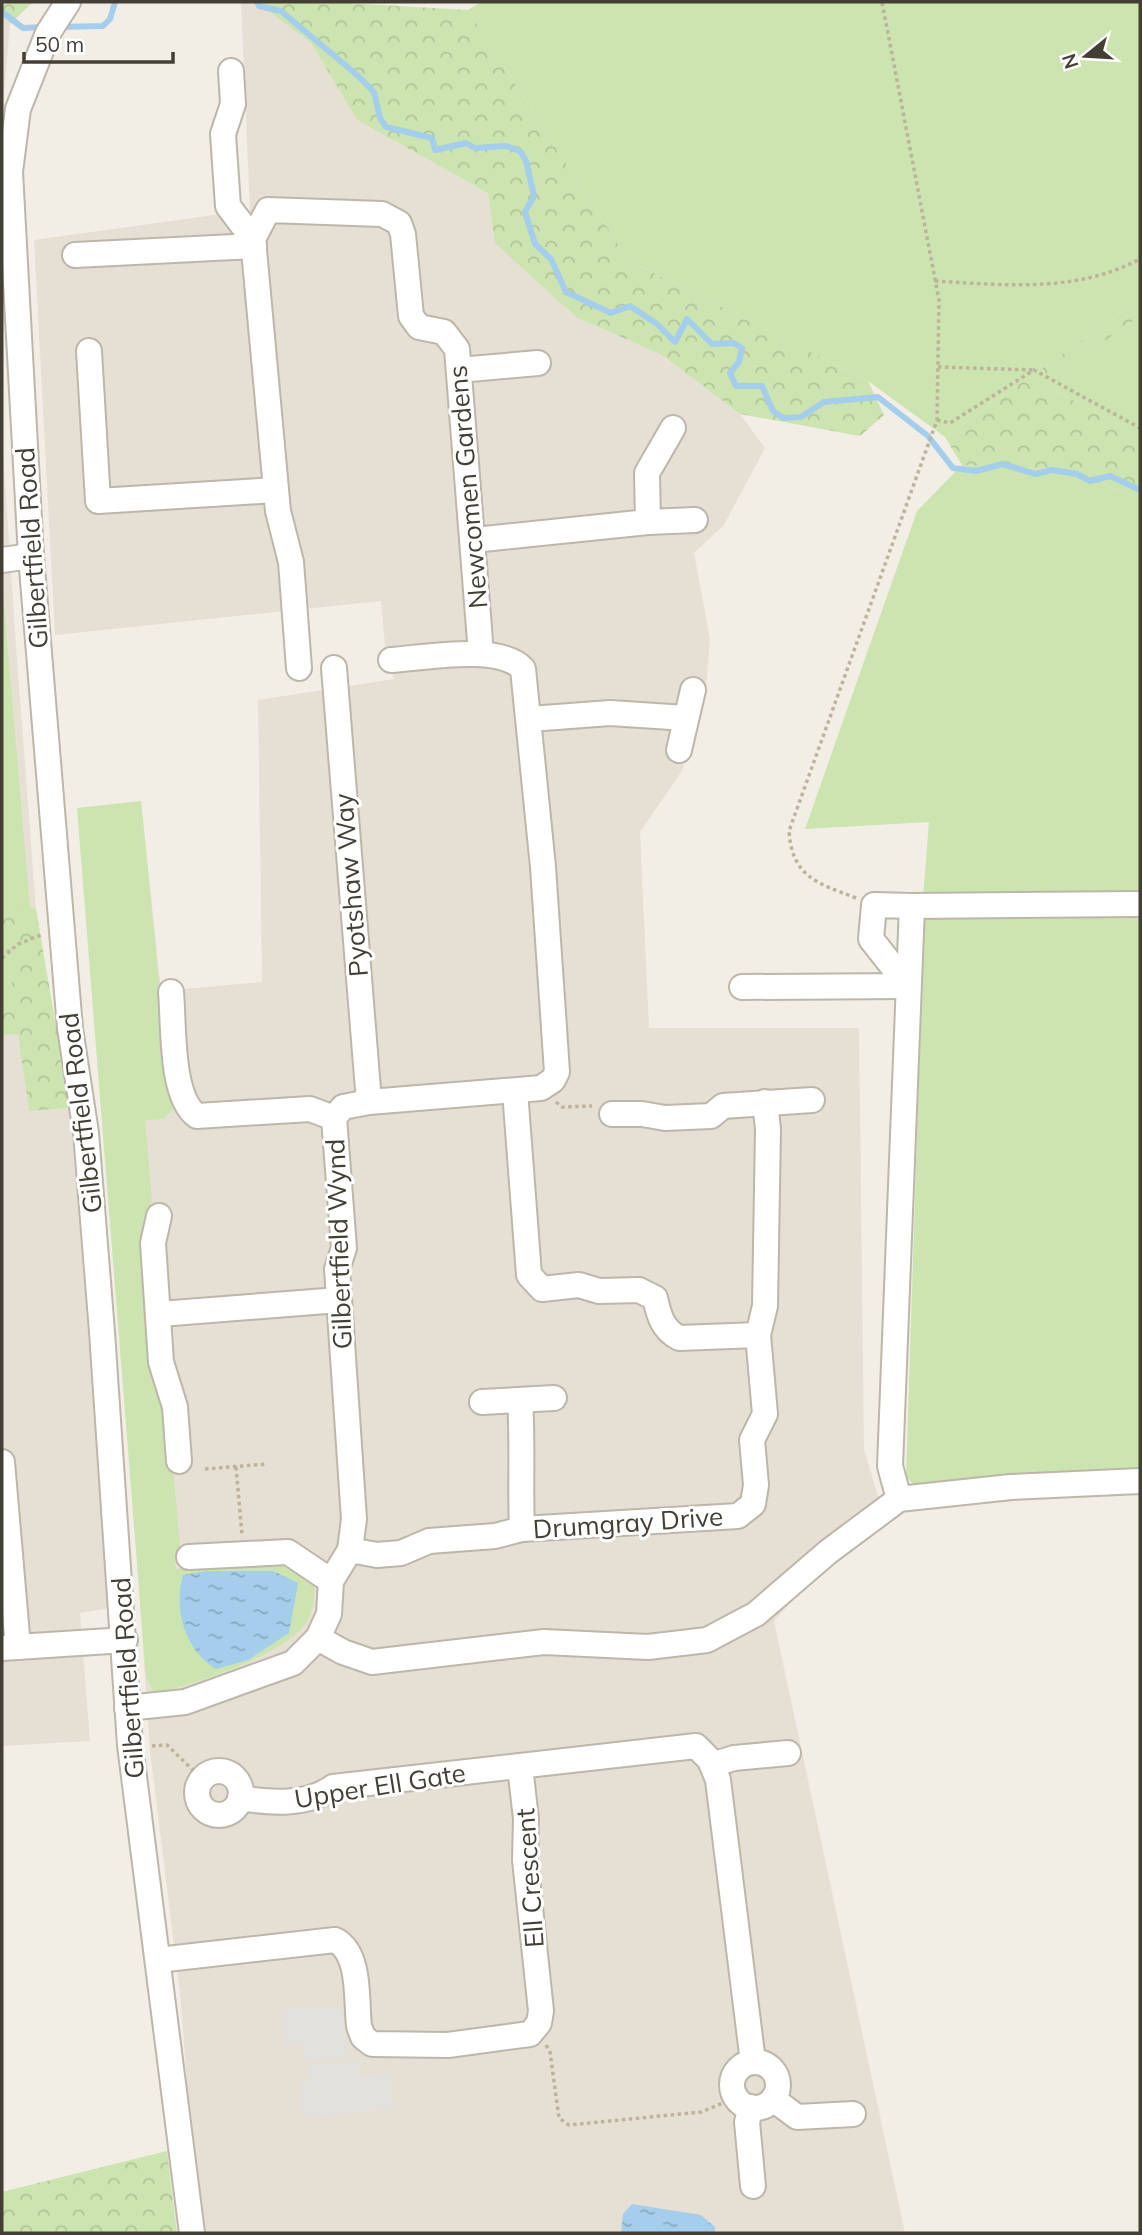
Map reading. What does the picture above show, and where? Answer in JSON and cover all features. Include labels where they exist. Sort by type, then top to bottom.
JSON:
[{"type":"street","name":"Gilbertfield Road","points":[[68,2],[48,33],[10,108],[10,172],[31,556],[69,1028],[87,1146],[125,1640],[127,1708],[173,2099],[192,2233]]},
{"type":"street","points":[[231,71],[233,104],[223,134],[228,206],[253,243],[276,490],[291,562],[299,668]]},
{"type":"street","name":"Newcomen Gardens","points":[[253,243],[268,210],[382,214],[396,219],[403,234],[411,316],[419,327],[450,336],[457,349],[481,654]]},
{"type":"street","points":[[75,255],[253,243]]},
{"type":"street","points":[[89,351],[99,501],[276,490]]},
{"type":"street","points":[[459,370],[538,363]]},
{"type":"street","points":[[648,522],[647,473],[673,428]]},
{"type":"street","points":[[474,540],[648,522],[695,520]]},
{"type":"street","points":[[2,560],[31,556]]},
{"type":"street","name":"Gilbertfield Wynd","points":[[127,1708],[185,1702],[293,1663],[318,1638],[329,1614],[331,1581],[349,1550],[354,1519],[337,1269],[344,1248],[334,1118],[343,1107],[369,1102],[515,1091],[547,1086],[557,1072],[530,719],[523,669],[516,661],[481,654],[391,660]]},
{"type":"street","name":"Pyotshaw Way","points":[[334,668],[369,1102]]},
{"type":"street","points":[[679,750],[693,690]]},
{"type":"street","points":[[530,719],[610,713],[686,718]]},
{"type":"street","points":[[908,986],[871,939],[874,905],[1140,904]]},
{"type":"street","points":[[899,1499],[890,1466],[912,906]]},
{"type":"street","points":[[742,987],[908,986]]},
{"type":"street","points":[[171,992],[179,1088],[186,1108],[197,1116],[310,1109],[334,1118]]},
{"type":"street","points":[[515,1091],[528,1275],[536,1285],[542,1289],[579,1285],[599,1291],[639,1290],[655,1298],[661,1322],[669,1333],[679,1338],[758,1335]]},
{"type":"street","points":[[612,1114],[642,1114],[665,1118],[711,1116],[723,1106],[812,1100]]},
{"type":"street","name":"Drumgray Drive","points":[[349,1550],[377,1555],[401,1553],[429,1541],[495,1536],[522,1529],[738,1516],[753,1504],[756,1485],[752,1440],[765,1414],[758,1335],[765,1306],[768,1129],[765,1102]]},
{"type":"street","points":[[159,1216],[153,1243],[160,1314],[161,1362],[175,1407],[179,1461]]},
{"type":"street","points":[[160,1314],[339,1300]]},
{"type":"street","points":[[482,1402],[554,1398]]},
{"type":"street","points":[[520,1401],[524,1462],[520,1487],[522,1529]]},
{"type":"street","points":[[2,1462],[10,1647],[125,1640]]},
{"type":"street","points":[[318,1638],[343,1652],[372,1662],[544,1642],[648,1647],[707,1640],[756,1614],[828,1552],[899,1499],[1011,1487],[1140,1481]]},
{"type":"street","points":[[190,1557],[288,1552],[331,1581]]},
{"type":"street","points":[[520,1766],[696,1746],[712,1765],[718,1780],[753,2062]]},
{"type":"street","points":[[712,1765],[734,1758],[788,1753]]},
{"type":"street","name":"Upper Ell Gate","points":[[240,1798],[267,1802],[319,1797],[333,1787],[520,1766]]},
{"type":"street","name":"Ell Crescent","points":[[520,1766],[526,1819],[525,1860],[541,2011],[536,2029]]},
{"type":"street","points":[[216,1771],[229,1774],[239,1784],[240,1798],[232,1811],[218,1815],[204,1810],[197,1796],[202,1779],[216,1771]]},
{"type":"street","points":[[158,1960],[335,1940],[346,1948],[351,1958],[359,2026],[363,2037],[372,2044],[471,2043],[524,2037],[536,2029]]},
{"type":"street","points":[[753,2101],[778,2090],[776,2076],[767,2065],[753,2062],[739,2068],[732,2082],[753,2101],[797,2117],[853,2114]]},
{"type":"street","points":[[753,2101],[747,2122],[753,2186]]},
{"type":"path","points":[[874,905],[810,880],[790,852],[789,831],[937,420],[939,300],[882,2]]},
{"type":"path","points":[[936,281],[1033,287],[1115,273],[1140,259]]},
{"type":"path","points":[[938,367],[1034,370],[1140,428]]},
{"type":"path","points":[[937,420],[950,423],[1034,370]]},
{"type":"path","points":[[2,958],[18,944],[62,927]]},
{"type":"path","points":[[205,1469],[267,1464]]},
{"type":"path","points":[[236,1467],[243,1553]]},
{"type":"path","points":[[147,1746],[167,1745],[202,1779]]},
{"type":"path","points":[[536,2029],[550,2052],[559,2118],[569,2125],[701,2112],[753,2101]]},
{"type":"shaded area","points":[[241,2],[256,2],[311,43],[357,120],[488,193],[496,243],[576,317],[662,355],[740,414],[765,448],[724,525],[694,553],[710,639],[706,688],[682,771],[640,832],[649,1028],[859,1028],[864,1449],[880,1503],[774,1621],[905,2233],[206,2233],[193,2160],[180,1993],[150,1751],[116,1246],[141,801],[161,991],[262,982],[258,700],[394,679],[386,656],[381,601],[55,635],[34,240],[250,210]]},
{"type":"shaded area","points":[[2,10],[10,24],[2,116]]},
{"type":"shaded area","points":[[2,438],[16,646],[36,909],[2,907]]},
{"type":"shaded area","points":[[18,1033],[29,1111],[70,1108],[110,1608],[80,1613],[90,1741],[2,1746],[2,1035]]},
{"type":"shaded area","points":[[342,2006],[347,2056],[305,2061],[302,2044],[285,2046],[281,2010]]},
{"type":"shaded area","points":[[358,2060],[360,2077],[389,2074],[393,2108],[303,2118],[299,2084],[308,2083],[306,2066]]},
{"type":"green space","points":[[2,2],[33,2],[10,24],[2,10]]},
{"type":"green space","points":[[256,2],[331,2],[468,10],[628,260],[868,381],[884,415],[860,436],[740,414],[662,355],[576,317],[495,243],[488,193],[357,120],[311,43]]},
{"type":"green space","points":[[481,2],[1140,2],[1140,299],[945,437],[868,381],[628,260],[468,10]]},
{"type":"green space","points":[[1140,299],[1140,316],[1044,385],[1140,436],[1140,498],[1064,470],[962,465],[945,437]]},
{"type":"green space","points":[[1140,316],[1140,436],[1044,385]]},
{"type":"green space","points":[[962,465],[1064,470],[1140,498],[1140,893],[923,898],[929,822],[805,829],[917,511]]},
{"type":"green space","points":[[2,582],[30,908],[36,909],[52,1013],[2,1021]]},
{"type":"green space","points":[[141,801],[174,1108],[164,1119],[145,1120],[152,1200],[150,1210],[180,1547],[175,1556],[176,1569],[290,1561],[316,1580],[309,1618],[299,1631],[284,1643],[243,1664],[161,1692],[153,1691],[146,1677],[77,808]]},
{"type":"green space","points":[[2,907],[36,909],[70,1108],[29,1111],[18,1034],[2,1035],[2,1004],[8,1004],[18,950],[2,951]]},
{"type":"green space","points":[[1140,914],[1140,1473],[916,1487],[906,1477],[924,916]]},
{"type":"green space","points":[[167,2151],[177,2233],[2,2233],[2,2192]]},
{"type":"water","points":[[208,1571],[273,1571],[298,1583],[289,1633],[248,1660],[216,1669],[205,1661],[189,1640],[184,1628],[180,1588],[183,1575]]},
{"type":"water","points":[[632,2204],[701,2215],[715,2227],[715,2233],[621,2233],[623,2214]]},
{"type":"waterway","points":[[59,27],[103,26],[110,19],[115,2]]},
{"type":"waterway","points":[[257,2],[259,6],[281,11],[357,75],[374,92],[380,118],[386,127],[432,138],[435,150],[466,143],[475,148],[506,146],[520,151],[526,161],[534,196],[525,212],[535,244],[551,259],[566,292],[611,313],[630,306],[657,324],[675,342],[687,319],[712,344],[734,343],[742,348],[739,362],[730,373],[736,386],[762,386],[773,411],[783,418],[801,417],[824,402],[878,397],[928,436],[953,468],[976,471],[1002,464],[1036,474],[1052,470],[1077,474],[1090,481],[1110,476],[1140,490]]},
{"type":"waterway","points":[[2,12],[23,28],[45,27]]}]
